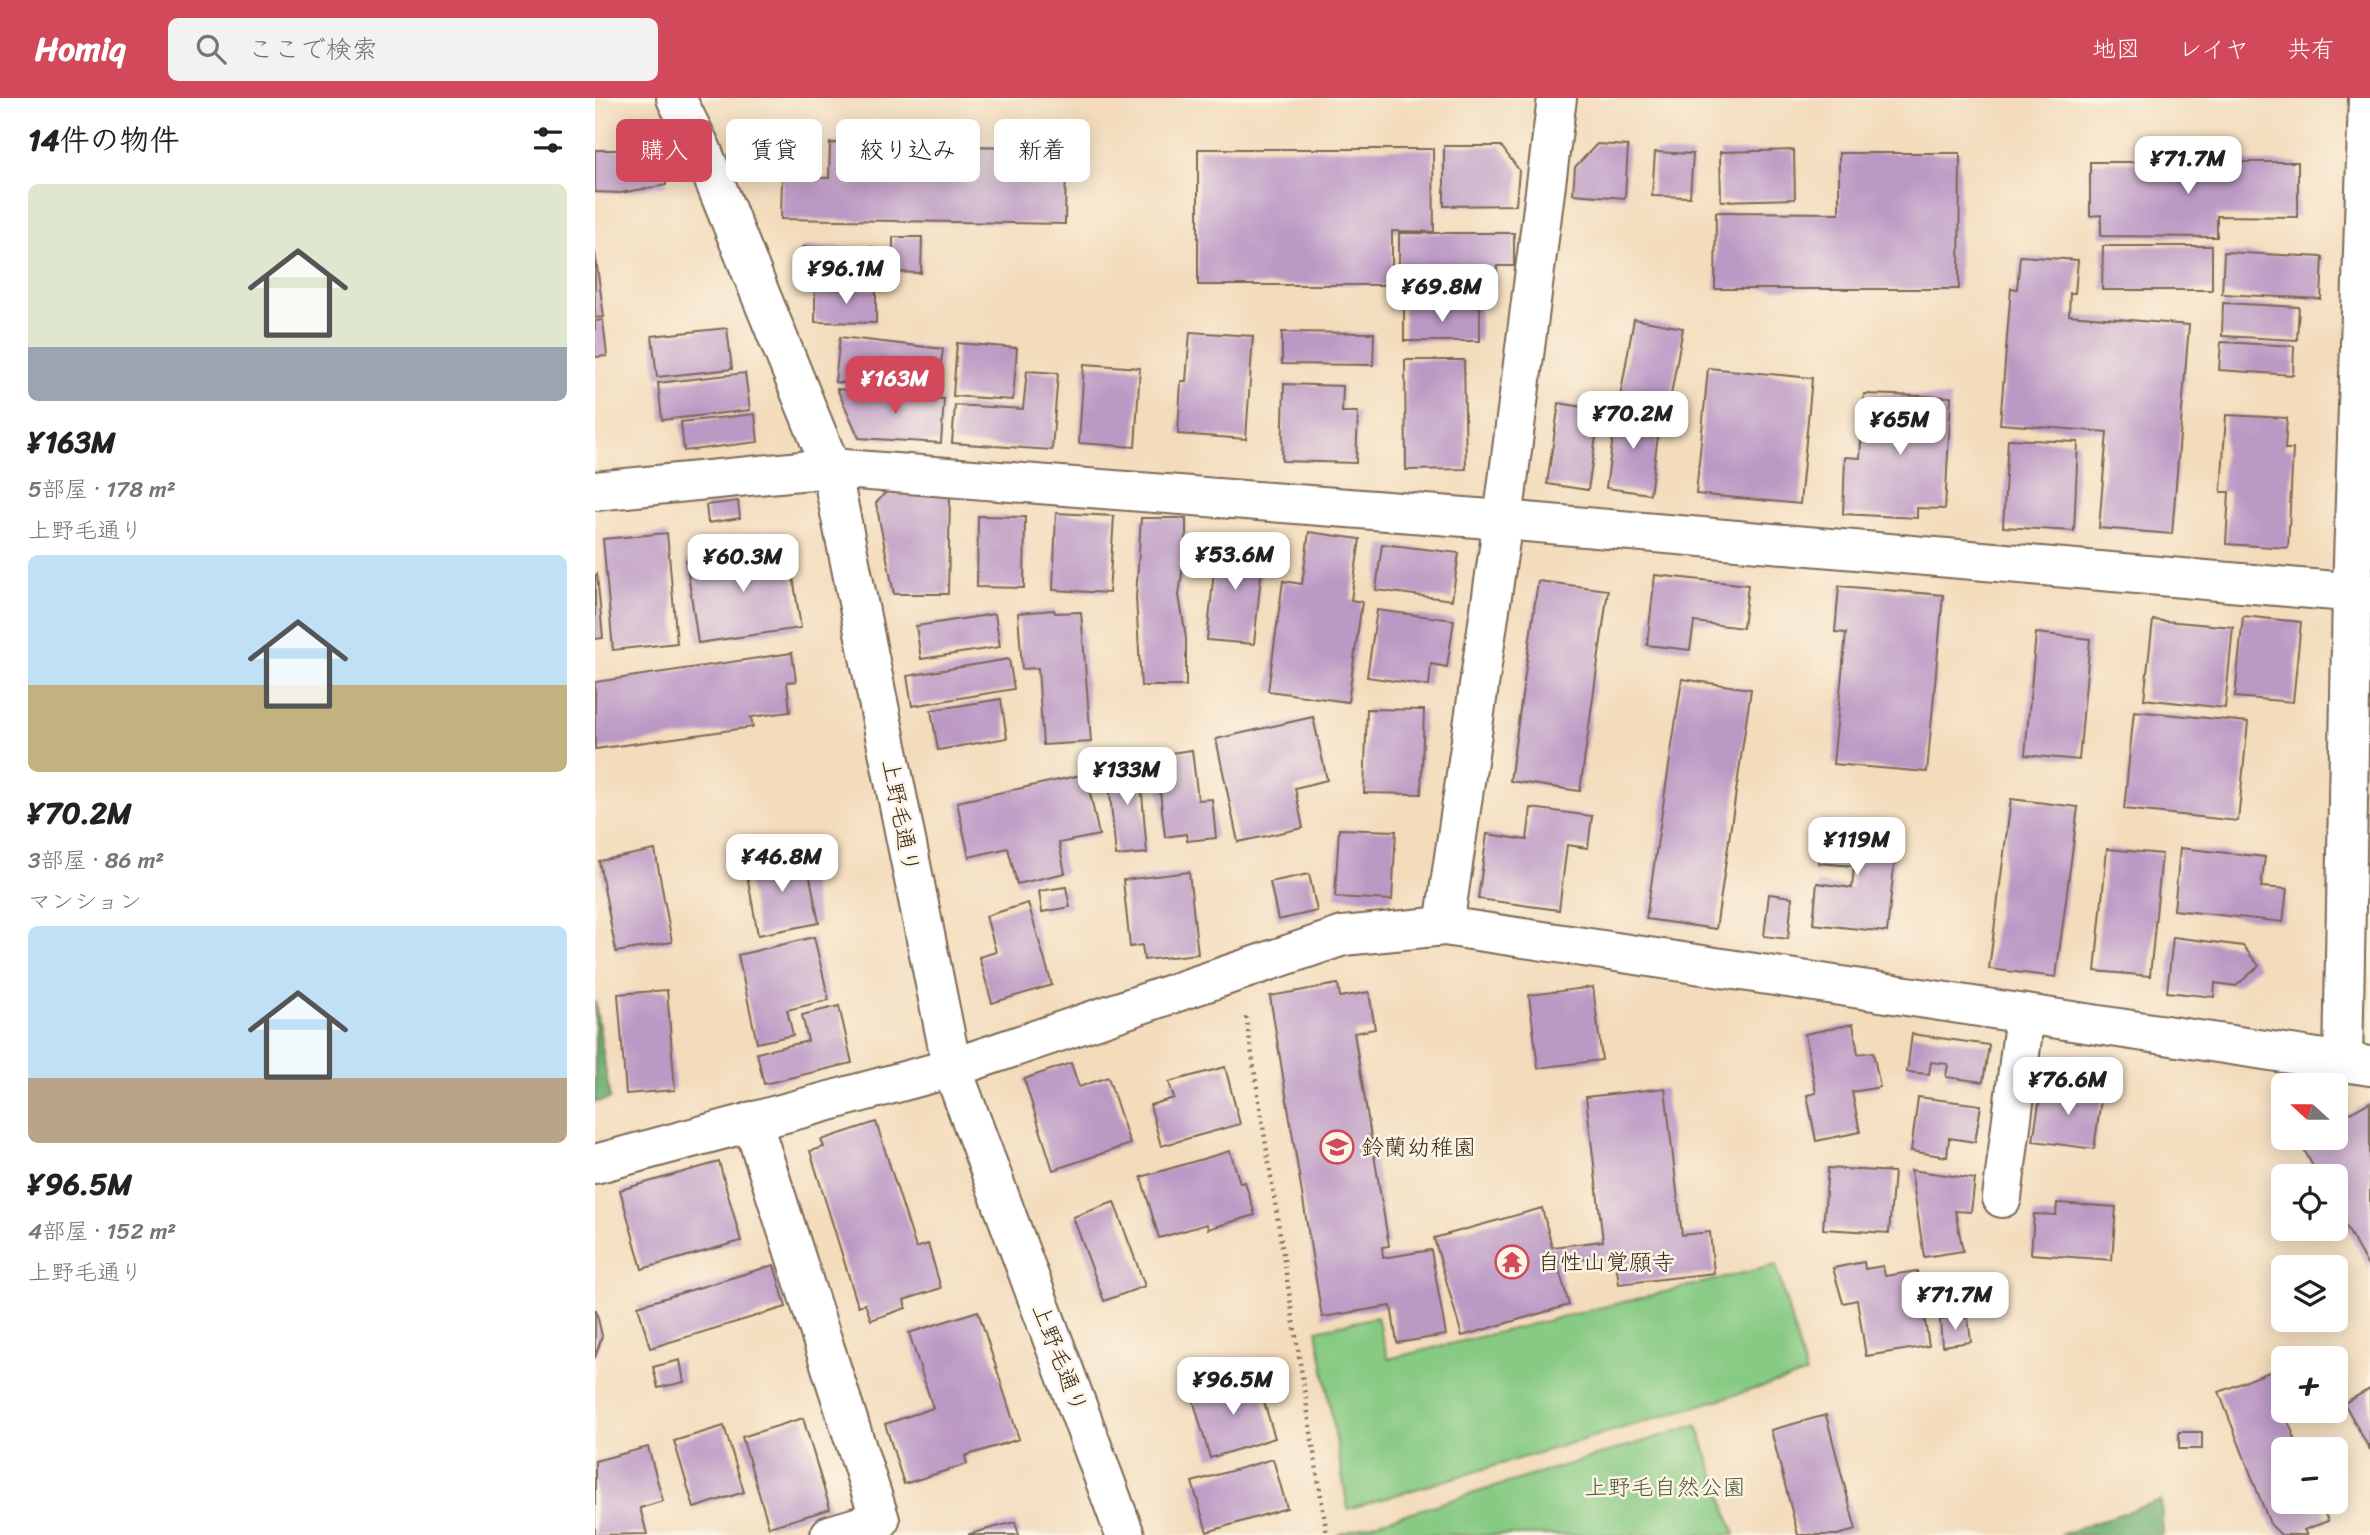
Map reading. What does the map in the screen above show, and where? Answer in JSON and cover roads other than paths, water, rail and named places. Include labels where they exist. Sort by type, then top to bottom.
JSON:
[{"type":"street","name":"上野毛通り","points":[[676,98],[701,148],[831,468],[951,1068],[1125,1535]]},
{"type":"street","points":[[1444,926],[1503,520],[1557,98]]},
{"type":"street","points":[[595,1164],[951,1068],[1343,936],[1444,926],[2356,1064],[2368,98]]},
{"type":"street","points":[[595,491],[831,468],[1503,520],[2361,593]]},
{"type":"street","points":[[2002,1198],[2025,1014]]},
{"type":"street","points":[[752,1121],[880,1520],[830,1535]]},
{"type":"place","name":"鈴蘭幼稚園","points":[[1337,1147]]},
{"type":"place","name":"自性山覚願寺","points":[[1512,1262]]},
{"type":"park label","name":"上野毛自然公園","points":[[1665,1487]]}]
